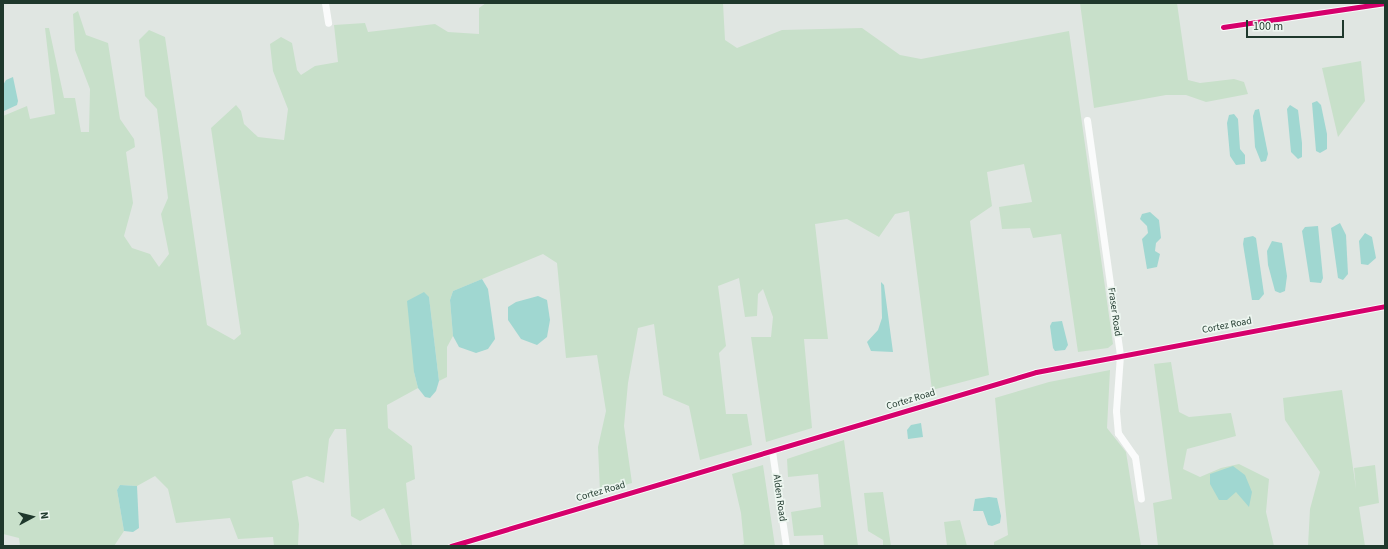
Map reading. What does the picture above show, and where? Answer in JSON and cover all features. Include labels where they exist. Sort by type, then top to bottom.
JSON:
[{"type":"street","points":[[325,3],[328,23]]},
{"type":"street","points":[[1223,27],[1385,3]]},
{"type":"street","name":"Fraser Road","points":[[1087,120],[1120,355],[1116,404],[1118,432],[1135,456],[1141,499]]},
{"type":"street","name":"Cortez Road","points":[[451,546],[1036,372],[1385,306]]},
{"type":"street","name":"Alden Road","points":[[772,451],[786,546]]},
{"type":"green space","points":[[486,3],[723,3],[725,40],[737,48],[782,30],[862,28],[900,55],[921,59],[1069,31],[1113,344],[1108,348],[1078,352],[1061,234],[1033,238],[1030,228],[1002,229],[999,207],[1032,202],[1024,164],[987,172],[992,206],[970,221],[989,375],[932,390],[909,211],[895,214],[879,237],[847,219],[815,224],[828,339],[804,339],[812,428],[766,442],[751,337],[771,337],[773,317],[763,289],[758,294],[757,316],[745,317],[739,278],[718,286],[726,346],[719,353],[726,414],[747,414],[752,445],[700,460],[689,406],[663,395],[654,324],[638,328],[628,383],[624,426],[632,483],[600,492],[598,447],[606,411],[597,355],[566,358],[557,263],[543,254],[453,291],[450,300],[453,336],[447,347],[447,377],[439,381],[429,297],[414,372],[418,388],[387,405],[388,428],[412,446],[415,479],[406,483],[412,545],[402,546],[384,508],[360,521],[351,516],[346,429],[335,429],[329,439],[324,483],[307,476],[292,481],[299,524],[298,546],[274,546],[273,537],[238,539],[230,518],[176,523],[168,489],[155,476],[137,486],[120,485],[117,490],[124,531],[114,546],[20,546],[19,538],[3,534],[3,116],[27,106],[30,119],[55,114],[45,28],[49,28],[64,98],[75,98],[81,132],[89,132],[90,89],[75,50],[73,14],[78,11],[86,35],[108,43],[120,119],[134,139],[135,147],[126,152],[133,203],[124,236],[132,248],[150,254],[159,267],[169,254],[161,214],[168,198],[157,109],[145,96],[139,40],[149,30],[165,37],[207,325],[234,340],[241,334],[211,128],[236,105],[241,111],[244,124],[258,137],[284,140],[288,109],[273,71],[270,44],[281,37],[292,43],[297,70],[301,75],[315,66],[338,62],[334,25],[365,23],[368,32],[435,24],[448,32],[479,34],[479,8]]},
{"type":"green space","points":[[1080,3],[1177,3],[1188,80],[1200,83],[1234,79],[1244,82],[1248,94],[1206,102],[1186,95],[1166,95],[1094,108]]},
{"type":"green space","points":[[1361,61],[1365,101],[1338,137],[1322,68]]},
{"type":"green space","points":[[1171,362],[1179,412],[1189,417],[1231,413],[1236,436],[1187,449],[1183,469],[1200,477],[1221,468],[1239,464],[1269,479],[1266,512],[1274,546],[1158,546],[1153,503],[1172,499],[1154,364]]},
{"type":"green space","points":[[1110,370],[1107,428],[1126,452],[1141,546],[994,546],[994,542],[1008,535],[995,398],[1049,382]]},
{"type":"green space","points":[[1342,390],[1356,489],[1354,468],[1375,465],[1379,503],[1359,507],[1365,546],[1308,546],[1310,509],[1320,472],[1285,420],[1283,398]]},
{"type":"green space","points":[[844,440],[858,546],[824,546],[823,535],[794,536],[791,512],[821,507],[818,474],[788,477],[787,459]]},
{"type":"green space","points":[[763,465],[775,546],[738,546],[744,544],[741,513],[732,474]]},
{"type":"green space","points":[[883,492],[891,546],[883,546],[883,540],[868,531],[864,493]]},
{"type":"green space","points":[[960,520],[967,546],[947,546],[944,522]]},
{"type":"water","points":[[13,77],[18,101],[17,105],[4,111],[3,85],[6,80]]},
{"type":"water","points":[[1317,101],[1321,105],[1327,134],[1327,149],[1320,153],[1316,151],[1312,103]]},
{"type":"water","points":[[1290,105],[1298,110],[1302,157],[1298,159],[1291,152],[1287,109]]},
{"type":"water","points":[[1259,109],[1268,154],[1266,161],[1261,162],[1255,147],[1253,116],[1255,110]]},
{"type":"water","points":[[1234,114],[1238,119],[1240,149],[1245,155],[1245,164],[1236,165],[1230,156],[1227,123],[1229,115]]},
{"type":"water","points":[[1150,212],[1159,220],[1161,238],[1156,243],[1155,251],[1160,254],[1157,267],[1147,269],[1142,239],[1148,233],[1147,226],[1140,219],[1142,214]]},
{"type":"water","points":[[1340,223],[1346,235],[1348,274],[1343,280],[1338,278],[1331,228]]},
{"type":"water","points":[[1318,226],[1323,278],[1321,283],[1310,282],[1302,231],[1305,227]]},
{"type":"water","points":[[1365,233],[1372,237],[1376,258],[1368,265],[1361,264],[1359,241]]},
{"type":"water","points":[[1253,236],[1256,238],[1264,294],[1259,300],[1252,300],[1243,244],[1244,238]]},
{"type":"water","points":[[1272,241],[1282,243],[1287,276],[1285,291],[1280,293],[1275,291],[1268,265],[1267,251]]},
{"type":"water","points":[[482,279],[488,289],[495,339],[488,349],[476,353],[459,347],[453,336],[450,300],[453,291]]},
{"type":"water","points":[[881,282],[884,285],[893,352],[871,351],[867,342],[878,330],[882,318]]},
{"type":"water","points":[[424,292],[429,297],[439,381],[436,391],[430,398],[425,397],[418,388],[414,372],[407,301]]},
{"type":"water","points":[[538,296],[547,300],[550,320],[547,337],[537,345],[521,339],[508,320],[508,307],[516,302]]},
{"type":"water","points":[[1062,321],[1068,345],[1065,350],[1055,351],[1053,348],[1050,326],[1052,322]]},
{"type":"water","points":[[921,423],[923,437],[908,439],[907,430],[911,425]]},
{"type":"water","points":[[1233,466],[1245,475],[1252,492],[1249,507],[1236,492],[1227,500],[1219,500],[1210,484],[1210,474]]},
{"type":"water","points":[[120,485],[137,486],[139,528],[133,532],[124,531],[117,490]]},
{"type":"water","points":[[989,497],[997,498],[1001,516],[1000,523],[992,526],[988,525],[983,511],[973,511],[975,499]]},
{"type":"cycle path","points":[[1223,27],[1385,3]]},
{"type":"cycle path","points":[[451,546],[1036,372],[1385,306]]}]
